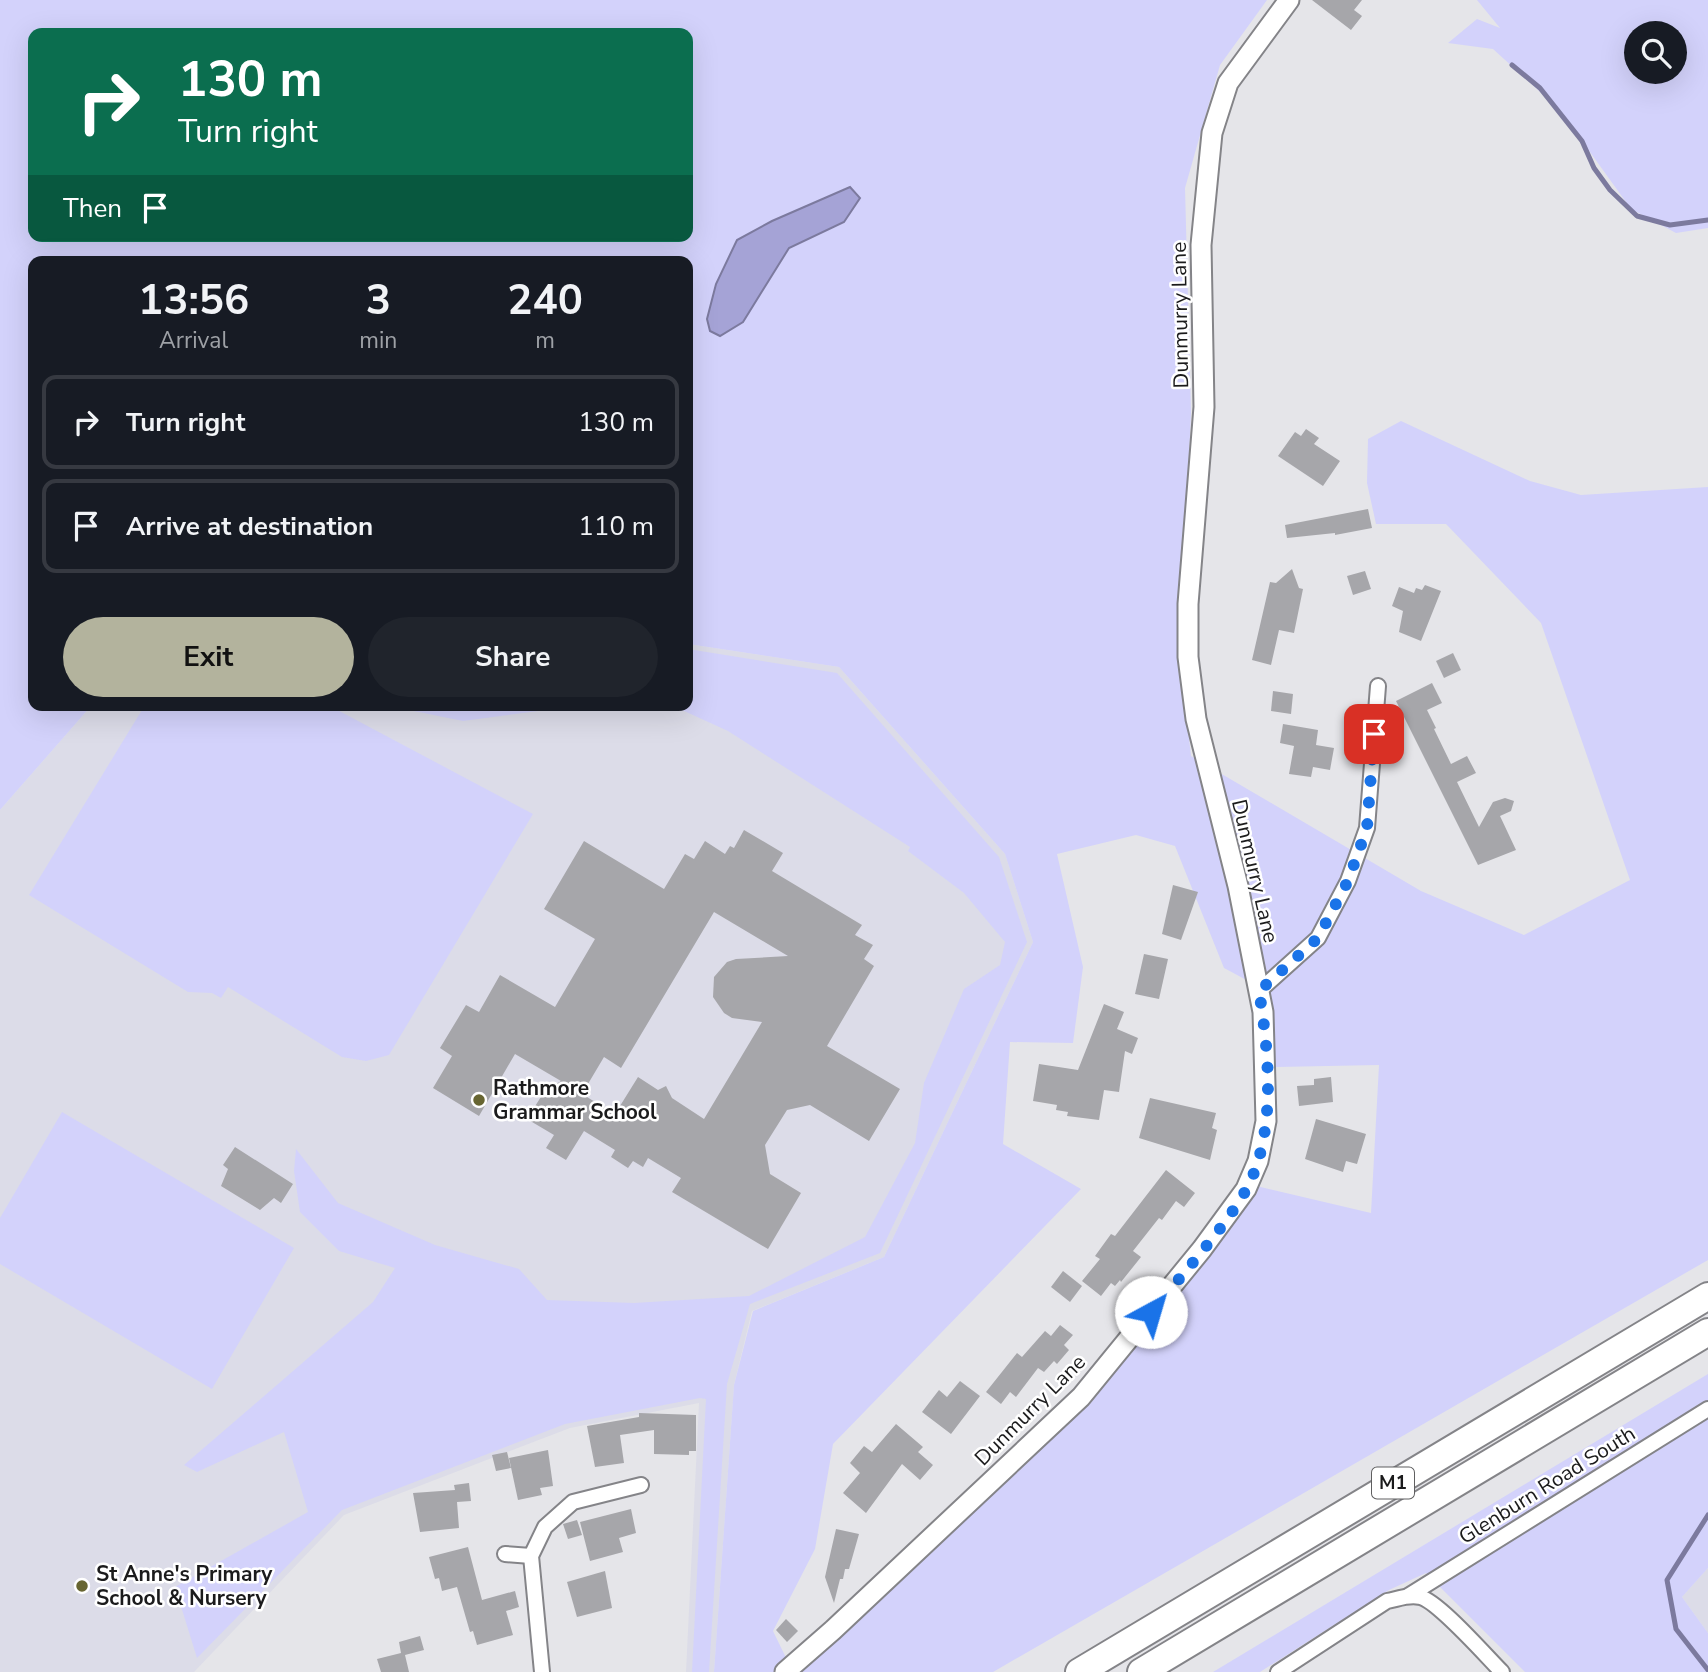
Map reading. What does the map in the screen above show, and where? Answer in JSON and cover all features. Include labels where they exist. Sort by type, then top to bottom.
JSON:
[{"type":"highway","name":"M1","points":[[1079,1672],[1708,1296]]},
{"type":"highway","name":"M1","points":[[1141,1672],[1708,1332]]},
{"type":"street","name":"Dunmurry Lane","points":[[785,1672],[834,1630],[1081,1397],[1202,1250],[1246,1189],[1258,1161],[1266,1121],[1266,1058],[1259,991],[1237,886],[1196,719],[1188,657],[1188,604],[1204,407],[1201,245],[1212,133],[1220,99],[1228,83],[1289,0]]},
{"type":"street","points":[[1259,991],[1318,938],[1348,881],[1367,828],[1378,686]]},
{"type":"street","name":"Glenburn Road South","points":[[1278,1672],[1387,1601],[1408,1596],[1708,1409]]},
{"type":"street","points":[[542,1672],[531,1556],[545,1527],[573,1502],[641,1485]]},
{"type":"street","points":[[505,1555],[531,1556]]},
{"type":"street","points":[[1408,1596],[1423,1597],[1441,1611],[1502,1672]]},
{"type":"shaded area","points":[[0,0],[1267,0],[1220,65],[1185,188],[1191,413],[1180,658],[1191,756],[1421,891],[1524,935],[1630,880],[1541,623],[1446,524],[1376,524],[1367,483],[1368,439],[1401,421],[1530,481],[1581,495],[1708,487],[1708,1260],[993,1672],[714,1672],[734,1385],[753,1311],[884,1257],[1033,942],[1005,854],[839,667],[693,645],[693,256],[28,256],[28,711],[87,711],[0,810]],"holes":[[[1136,835],[1175,846],[1224,968],[1265,990],[1276,1067],[1379,1065],[1371,1213],[1248,1184],[1081,1397],[790,1666],[773,1631],[815,1549],[833,1444],[1081,1189],[1003,1144],[1010,1042],[1073,1043],[1083,967],[1057,854]]]},
{"type":"shaded area","points":[[1477,0],[1708,0],[1708,228],[1676,233],[1631,209],[1559,109],[1493,49],[1448,43],[1477,19],[1500,28]]},
{"type":"shaded area","points":[[850,187],[860,198],[844,222],[789,248],[743,322],[720,336],[710,331],[707,319],[716,284],[737,240],[772,221]]},
{"type":"shaded area","name":"Rathmore Grammar School","points":[[693,645],[839,667],[1005,854],[1033,942],[884,1257],[752,1311],[734,1385],[714,1672],[686,1672],[699,1403],[570,1428],[344,1515],[194,1672],[0,1672],[0,810],[87,711],[693,711]]},
{"type":"shaded area","points":[[693,650],[837,673],[999,857],[1027,942],[880,1253],[750,1304],[727,1384],[709,1672],[692,1672],[706,1399],[700,1398],[565,1424],[342,1510],[197,1658],[175,1587],[308,1512],[284,1432],[197,1472],[184,1465],[373,1302],[395,1268],[339,1251],[300,1212],[294,1171],[296,1149],[338,1203],[435,1245],[519,1269],[547,1300],[634,1303],[749,1296],[865,1237],[915,1143],[924,1083],[964,989],[1000,965],[1005,942],[964,893],[908,851],[910,847],[728,731],[684,711],[693,711]]},
{"type":"shaded area","points":[[141,711],[339,711],[533,814],[389,1055],[366,1061],[342,1057],[228,987],[221,998],[212,993],[188,992],[29,895]]},
{"type":"shaded area","points":[[414,711],[538,711],[463,721]]},
{"type":"shaded area","points":[[62,1112],[294,1248],[212,1389],[0,1264],[0,1218]]},
{"type":"shaded area","points":[[1708,1374],[1708,1568],[1682,1597],[1708,1633],[1708,1672],[1525,1672],[1426,1573],[1389,1590],[1260,1672],[1213,1672]]},
{"type":"shaded area","points":[[1708,1568],[1708,1633],[1682,1597]]},
{"type":"building","points":[[1312,0],[1362,0],[1354,10],[1362,16],[1351,30]]},
{"type":"building","points":[[1306,429],[1319,438],[1314,444],[1340,461],[1323,486],[1278,456],[1295,432],[1301,436]]},
{"type":"building","points":[[1368,509],[1372,528],[1335,535],[1287,538],[1285,525]]},
{"type":"building","points":[[1292,569],[1299,588],[1303,589],[1294,633],[1279,630],[1271,665],[1252,660],[1270,582],[1276,583]]},
{"type":"building","points":[[1365,571],[1371,589],[1353,595],[1347,576]]},
{"type":"building","points":[[1425,585],[1441,591],[1421,641],[1399,632],[1403,611],[1392,606],[1399,587],[1414,593],[1416,588],[1422,590]]},
{"type":"building","points":[[1453,653],[1461,670],[1444,678],[1436,661]]},
{"type":"building","points":[[1432,683],[1442,703],[1427,710],[1451,764],[1467,756],[1476,773],[1457,782],[1479,827],[1493,802],[1505,798],[1514,801],[1511,811],[1500,816],[1516,850],[1478,865],[1396,701]]},
{"type":"building","points":[[1273,691],[1293,694],[1291,714],[1271,711]]},
{"type":"building","points":[[1283,724],[1318,730],[1316,745],[1334,748],[1330,770],[1313,767],[1311,777],[1289,774],[1294,746],[1280,743]]},
{"type":"building","points":[[744,830],[783,853],[772,871],[862,925],[855,935],[873,945],[864,959],[874,966],[827,1046],[900,1089],[869,1141],[810,1105],[787,1110],[765,1145],[770,1174],[801,1193],[768,1249],[672,1192],[681,1178],[648,1158],[643,1167],[633,1161],[628,1168],[611,1157],[615,1150],[584,1131],[566,1160],[546,1148],[554,1135],[527,1119],[544,1092],[561,1081],[515,1054],[479,1116],[433,1088],[452,1056],[440,1048],[466,1005],[479,1012],[500,975],[555,1007],[595,939],[544,909],[584,841],[664,889],[685,854],[694,859],[705,841],[725,854],[730,846],[734,848]],"holes":[[[714,912],[788,956],[736,959],[727,962],[714,977],[713,997],[724,1013],[732,1018],[762,1022],[704,1119],[672,1098],[666,1086],[658,1090],[638,1077],[615,1114],[582,1094],[604,1057],[621,1068]]]},
{"type":"building","points":[[1173,885],[1198,892],[1181,940],[1162,934]]},
{"type":"building","points":[[1144,954],[1168,959],[1159,999],[1135,994]]},
{"type":"building","points":[[1104,1004],[1124,1012],[1117,1029],[1138,1038],[1132,1054],[1125,1051],[1119,1092],[1104,1090],[1099,1120],[1067,1116],[1068,1112],[1056,1110],[1057,1105],[1033,1101],[1039,1064],[1078,1070]]},
{"type":"building","points":[[1331,1077],[1333,1102],[1299,1106],[1297,1086],[1314,1085],[1314,1079]]},
{"type":"building","points":[[1150,1098],[1216,1113],[1212,1128],[1217,1130],[1210,1160],[1139,1138]]},
{"type":"building","points":[[1316,1119],[1366,1134],[1357,1164],[1346,1161],[1343,1172],[1305,1159]]},
{"type":"building","points":[[235,1147],[293,1184],[281,1203],[274,1198],[260,1210],[221,1186],[228,1169],[223,1165]]},
{"type":"building","points":[[1166,1170],[1195,1193],[1184,1207],[1176,1201],[1162,1220],[1159,1218],[1133,1251],[1141,1257],[1121,1282],[1120,1280],[1115,1286],[1111,1283],[1101,1296],[1082,1281],[1100,1259],[1095,1256],[1111,1234],[1115,1236]]},
{"type":"building","points":[[1063,1271],[1082,1286],[1070,1302],[1051,1287]]},
{"type":"building","points":[[1060,1325],[1073,1335],[1064,1345],[1069,1350],[1057,1364],[1054,1361],[1044,1372],[1038,1368],[1016,1397],[1010,1392],[1001,1404],[986,1392],[1017,1353],[1022,1357],[1045,1331],[1051,1336]]},
{"type":"building","points":[[960,1381],[980,1396],[951,1434],[922,1412],[939,1390],[947,1397]]},
{"type":"building","points":[[639,1413],[696,1415],[696,1451],[689,1451],[689,1455],[654,1454],[654,1430],[620,1435],[624,1463],[595,1467],[587,1426],[639,1417]]},
{"type":"building","points":[[896,1424],[923,1447],[918,1452],[933,1465],[920,1480],[902,1464],[866,1513],[843,1493],[860,1473],[850,1463],[864,1446],[872,1452]]},
{"type":"building","points":[[548,1450],[553,1486],[540,1488],[542,1495],[518,1500],[509,1458]]},
{"type":"building","points":[[507,1452],[511,1468],[496,1471],[492,1455]]},
{"type":"building","points":[[469,1483],[471,1501],[457,1502],[459,1528],[420,1532],[413,1493],[455,1490],[454,1485]]},
{"type":"building","points":[[631,1509],[636,1533],[619,1538],[623,1552],[590,1561],[580,1522]]},
{"type":"building","points":[[577,1520],[582,1535],[568,1539],[563,1524]]},
{"type":"building","points":[[836,1529],[859,1534],[849,1569],[845,1569],[843,1579],[840,1579],[834,1603],[825,1577]]},
{"type":"building","points":[[468,1547],[482,1600],[515,1591],[519,1607],[506,1611],[513,1635],[477,1645],[473,1631],[470,1632],[457,1587],[442,1591],[439,1578],[435,1579],[429,1557]]},
{"type":"building","points":[[605,1571],[612,1608],[577,1617],[567,1582]]},
{"type":"building","points":[[786,1619],[798,1631],[787,1642],[776,1630]]},
{"type":"building","points":[[420,1636],[424,1650],[405,1655],[409,1672],[381,1672],[377,1659],[401,1653],[399,1642]]},
{"type":"waterway","points":[[1512,65],[1540,88],[1582,141],[1594,168],[1610,190],[1637,216],[1670,225],[1708,220]]},
{"type":"waterway","points":[[1708,1515],[1667,1580],[1676,1629],[1708,1670]]},
{"type":"place","name":"Rathmore Grammar School","points":[[479,1100]]},
{"type":"place","name":"St Anne's Primary School & Nursery","points":[[82,1586]]},
{"type":"route","points":[[1151,1312],[1202,1250],[1246,1189],[1258,1161],[1266,1121],[1266,1058],[1259,991],[1318,938],[1348,881],[1367,828],[1374,734]]}]
